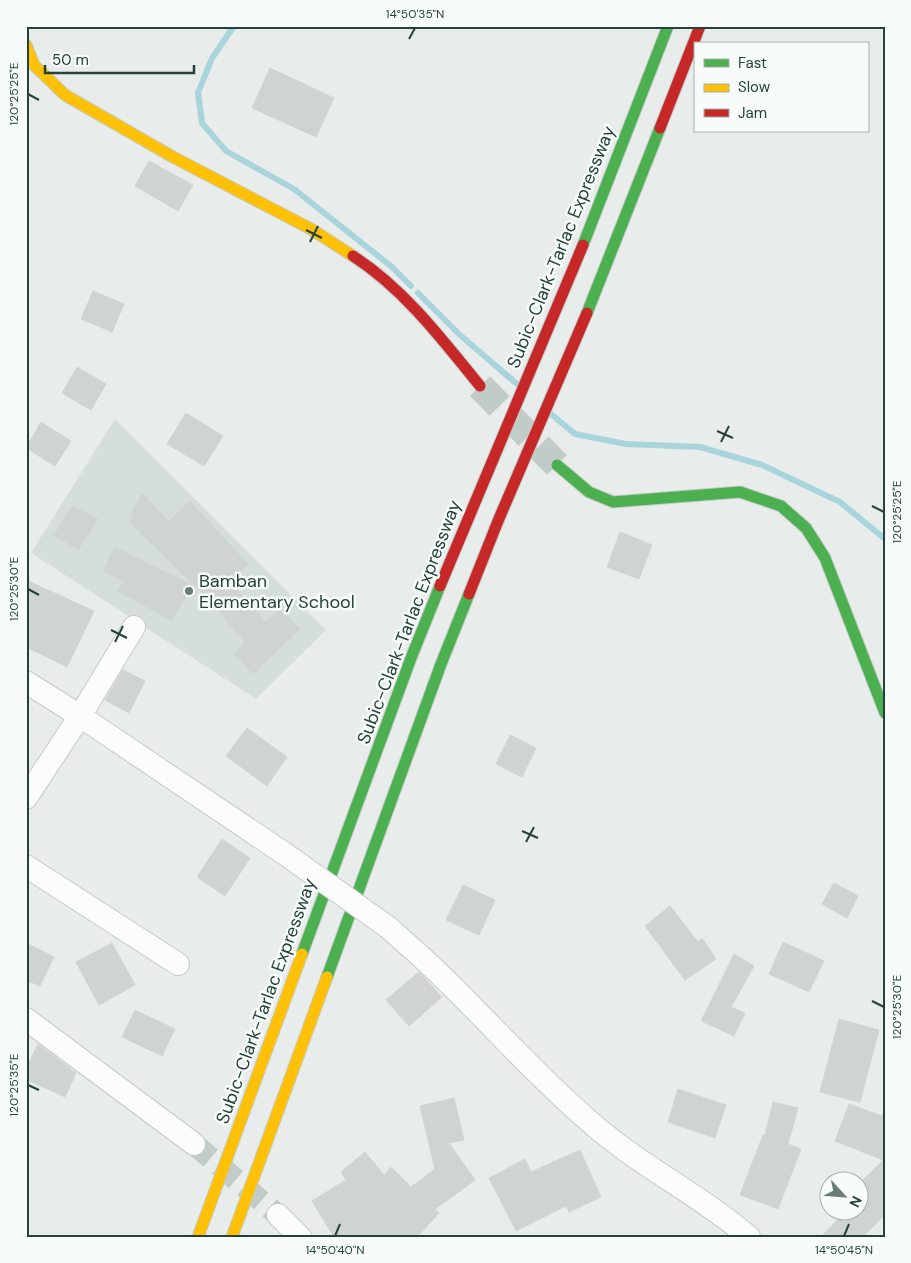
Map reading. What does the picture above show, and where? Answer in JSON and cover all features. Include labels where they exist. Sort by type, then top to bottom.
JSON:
[{"type":"main road","name":"Subic-Clark-Tarlac Expressway","points":[[198,1237],[411,658],[581,250],[668,26]]},
{"type":"main road","points":[[232,1237],[441,664],[502,512],[592,301],[700,26]]},
{"type":"main road","points":[[26,45],[34,65],[65,95],[173,157],[311,229],[361,261],[403,296],[480,386]]},
{"type":"main road","points":[[557,465],[582,488],[596,497],[614,502],[740,492],[781,506],[806,528],[825,558],[885,713]]},
{"type":"street","points":[[26,798],[80,716],[134,627]]},
{"type":"street","points":[[26,682],[80,716],[288,856],[389,928],[432,966],[544,1079],[590,1122],[666,1179],[731,1221],[749,1237]]},
{"type":"street","points":[[26,866],[178,964]]},
{"type":"street","points":[[26,1020],[194,1144]]},
{"type":"street","points":[[278,1215],[300,1237]]},
{"type":"shaded area","name":"Bamban Elementary School","points":[[115,419],[326,630],[256,699],[31,553]]},
{"type":"building","points":[[270,68],[334,98],[316,137],[252,108]]},
{"type":"building","points":[[149,161],[193,185],[178,211],[135,186]]},
{"type":"building","points":[[93,291],[124,304],[112,332],[81,319]]},
{"type":"building","points":[[77,367],[106,384],[91,410],[62,393]]},
{"type":"building","points":[[186,413],[223,436],[204,466],[167,444]]},
{"type":"building","points":[[41,422],[71,441],[55,466],[26,448]]},
{"type":"building","points":[[142,493],[169,521],[190,501],[248,564],[230,581],[266,622],[280,609],[300,629],[253,674],[234,654],[245,642],[207,598],[129,522],[133,515],[131,513]]},
{"type":"building","points":[[72,506],[98,519],[78,550],[54,535]]},
{"type":"building","points":[[620,532],[652,545],[639,579],[607,567]]},
{"type":"building","points":[[115,547],[192,585],[172,621],[118,591],[123,581],[103,571]]},
{"type":"building","points":[[26,580],[94,611],[67,667],[26,647]]},
{"type":"building","points":[[123,670],[145,681],[129,713],[105,700]]},
{"type":"building","points":[[247,728],[287,757],[267,786],[226,756]]},
{"type":"building","points":[[510,735],[536,748],[522,777],[496,764]]},
{"type":"building","points":[[222,839],[250,858],[225,896],[197,877]]},
{"type":"building","points":[[834,883],[858,896],[847,918],[822,904]]},
{"type":"building","points":[[463,885],[495,900],[479,935],[446,920]]},
{"type":"building","points":[[670,906],[698,942],[702,938],[716,959],[685,980],[645,926]]},
{"type":"building","points":[[783,942],[824,961],[809,992],[769,974]]},
{"type":"building","points":[[26,943],[54,957],[40,986],[26,980]]},
{"type":"building","points":[[112,943],[135,985],[99,1005],[76,962]]},
{"type":"building","points":[[734,954],[754,966],[731,1007],[745,1013],[734,1036],[701,1021]]},
{"type":"building","points":[[419,972],[442,997],[409,1026],[386,1000]]},
{"type":"building","points":[[135,1010],[175,1029],[162,1056],[122,1037]]},
{"type":"building","points":[[839,1019],[879,1030],[860,1102],[820,1092]]},
{"type":"building","points":[[38,1044],[76,1073],[65,1097],[26,1079],[26,1069]]},
{"type":"building","points":[[678,1089],[726,1105],[715,1138],[668,1122]]},
{"type":"building","points":[[454,1098],[464,1140],[449,1143],[475,1180],[435,1209],[439,1213],[417,1237],[334,1237],[312,1201],[346,1180],[341,1172],[365,1152],[384,1175],[391,1167],[411,1187],[435,1169],[420,1106]]},
{"type":"building","points":[[773,1102],[798,1108],[788,1144],[801,1149],[778,1209],[740,1195],[763,1135],[765,1135]]},
{"type":"building","points":[[849,1104],[885,1117],[885,1215],[863,1237],[821,1237],[837,1220],[868,1220],[868,1175],[883,1160],[835,1141]]},
{"type":"building","points":[[580,1150],[601,1197],[569,1212],[566,1206],[516,1231],[489,1178],[525,1159],[531,1172]]},
{"type":"waterway","points":[[234,26],[212,58],[198,93],[202,123],[226,151],[294,189],[392,267],[411,286]]},
{"type":"waterway","points":[[418,293],[460,335],[517,384]]},
{"type":"waterway","points":[[551,414],[575,434],[626,444],[700,447],[762,465],[840,502],[885,539]]},
{"type":"tunnel","points":[[480,386],[557,465]]},
{"type":"tunnel","points":[[194,1144],[278,1215]]},
{"type":"traffic: fast","points":[[583,245],[668,26]]},
{"type":"traffic: fast","points":[[587,313],[660,128]]},
{"type":"traffic: fast","points":[[557,465],[589,492],[613,502],[740,492],[781,506],[806,528],[825,558],[885,713]]},
{"type":"traffic: fast","points":[[302,954],[411,658],[440,586]]},
{"type":"traffic: fast","points":[[327,977],[441,664],[469,594]]},
{"type":"traffic: slow","points":[[26,45],[34,65],[65,95],[173,157],[311,229],[353,256]]},
{"type":"traffic: slow","points":[[198,1237],[302,954]]},
{"type":"traffic: slow","points":[[232,1237],[327,977]]},
{"type":"traffic: jam","points":[[660,128],[700,26]]},
{"type":"traffic: jam","points":[[440,586],[583,245]]},
{"type":"traffic: jam","points":[[353,256],[372,269],[406,299],[437,333],[480,386]]},
{"type":"traffic: jam","points":[[469,594],[498,521],[587,313]]},
{"type":"place","name":"Bamban Elementary School","points":[[189,591]]}]
